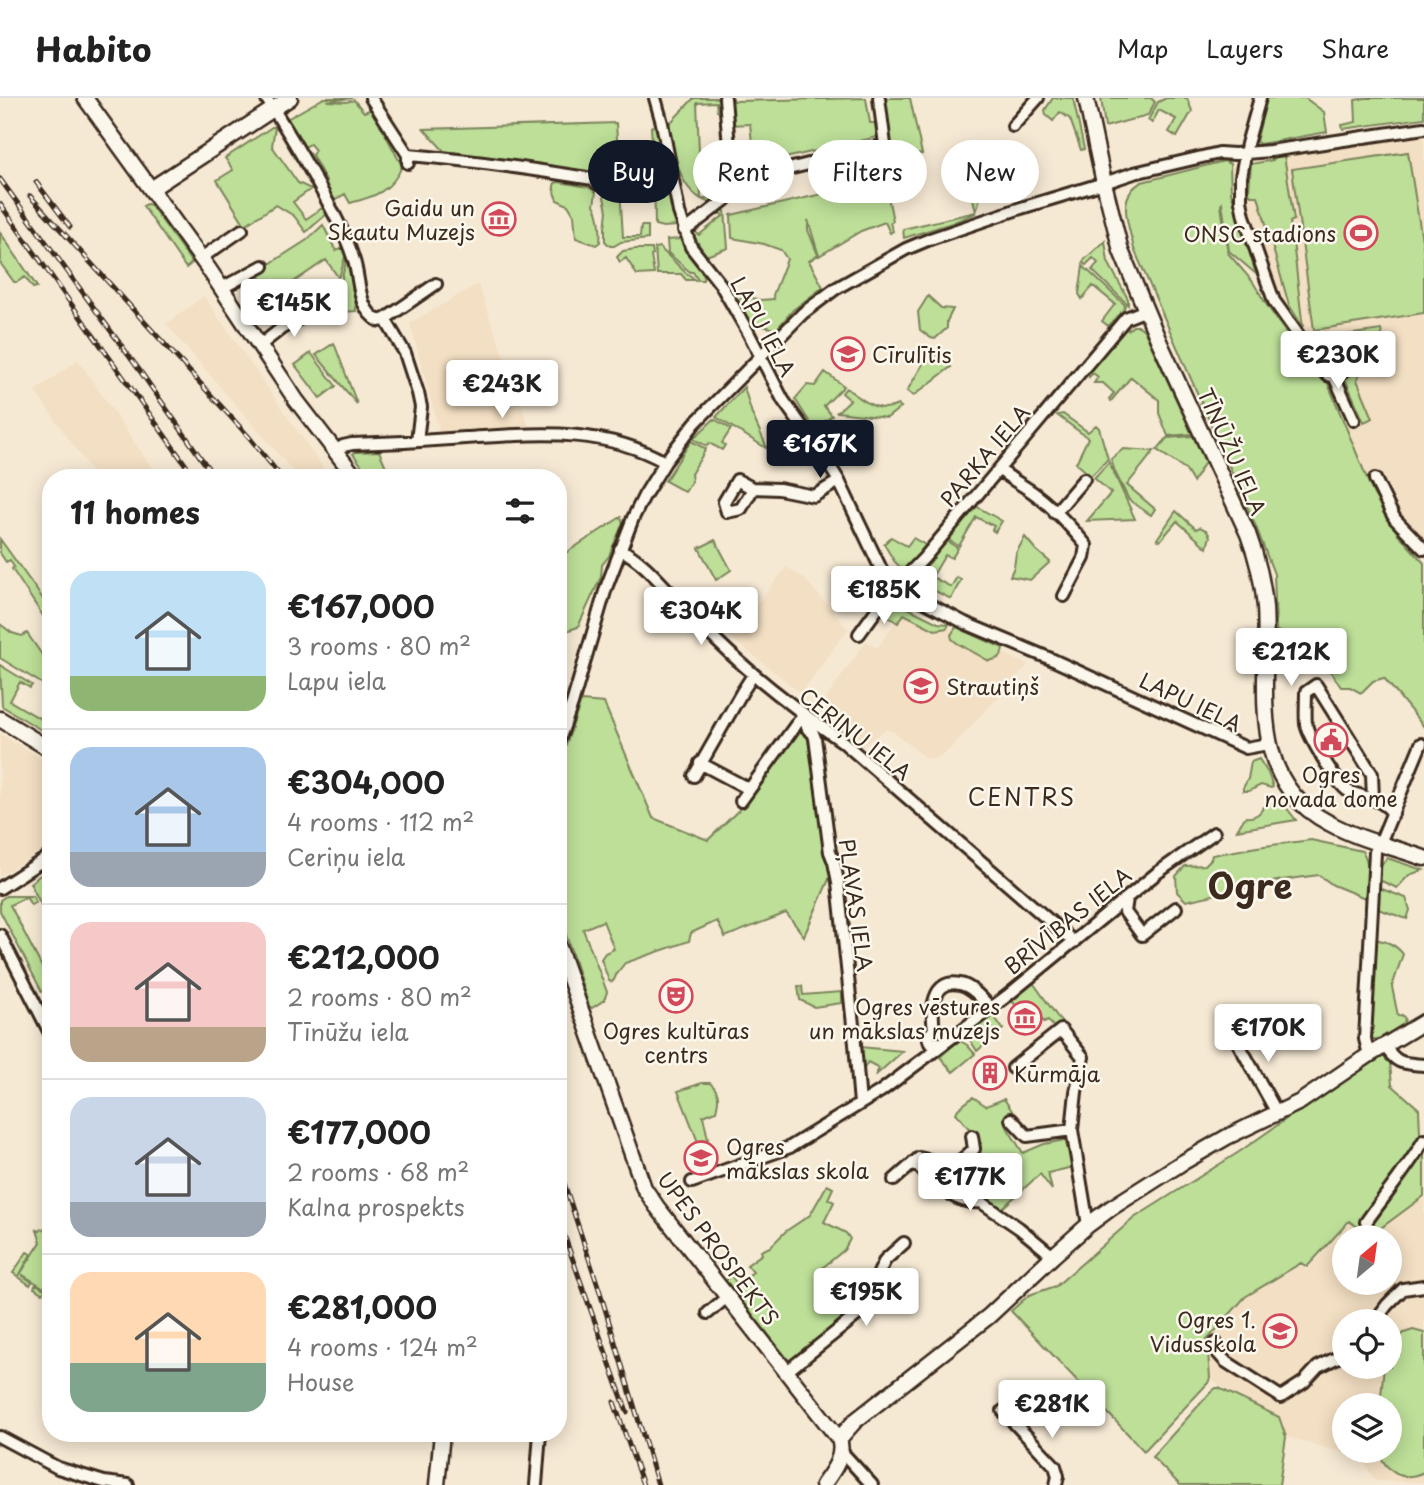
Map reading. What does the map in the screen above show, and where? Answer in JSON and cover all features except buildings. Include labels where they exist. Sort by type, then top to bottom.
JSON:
[{"type":"main road","points":[[85,98],[222,288],[296,400],[349,469]]},
{"type":"main road","points":[[151,189],[269,103],[290,98]]},
{"type":"main road","name":"TĪNŪŽU IELA","points":[[1086,98],[1121,251],[1248,534],[1259,568],[1265,610],[1265,713],[1268,744],[1279,774],[1301,803],[1319,817],[1378,847]]},
{"type":"main road","points":[[0,719],[42,745]]},
{"type":"main road","points":[[1378,847],[1424,858]]},
{"type":"main road","name":"UPES PROSPEKTS","points":[[567,970],[644,1188],[840,1445]]},
{"type":"main road","points":[[823,1485],[832,1473],[840,1445],[855,1421],[989,1316],[1088,1225],[1180,1164],[1227,1137],[1300,1102],[1424,1022]]},
{"type":"main road","points":[[437,1485],[441,1442]]},
{"type":"street","points":[[371,98],[408,159],[450,159],[588,178]]},
{"type":"street","name":"LAPU IELA","points":[[655,98],[684,230],[691,247],[725,292],[783,400],[839,481],[881,569],[897,586],[965,623],[1246,748],[1268,744]]},
{"type":"street","points":[[724,98],[728,140]]},
{"type":"street","points":[[794,168],[885,145],[879,98]]},
{"type":"street","points":[[1013,126],[1038,98]]},
{"type":"street","points":[[1260,98],[1241,177],[1244,216],[1274,301],[1307,346],[1321,367],[1326,374],[1334,376],[1341,373],[1345,361],[1339,353],[1331,352],[1322,358],[1321,367]]},
{"type":"street","points":[[269,103],[318,184],[346,240],[356,267],[360,295],[372,318],[379,321],[385,319],[436,284]]},
{"type":"street","points":[[567,718],[595,621],[620,549],[644,496],[665,462],[695,423],[803,313],[825,296],[906,249],[1021,208],[1134,173],[1219,153],[1270,152],[1424,128]]},
{"type":"street","points":[[684,230],[721,203]]},
{"type":"street","points":[[201,258],[242,230]]},
{"type":"street","points":[[222,288],[263,266]]},
{"type":"street","points":[[259,346],[282,328],[315,310]]},
{"type":"street","name":"PARKA IELA","points":[[859,634],[1126,318],[1146,310]]},
{"type":"street","points":[[385,319],[405,353],[418,393],[421,407],[417,441]]},
{"type":"street","points":[[1307,346],[1326,354]]},
{"type":"street","points":[[1334,376],[1354,420]]},
{"type":"street","points":[[335,450],[352,444],[535,434],[592,436],[641,450],[665,462]]},
{"type":"street","points":[[999,469],[1037,495],[1086,545],[1084,558],[1064,596]]},
{"type":"street","points":[[1375,479],[1395,519],[1424,549]]},
{"type":"street","points":[[1055,513],[1084,480]]},
{"type":"street","points":[[751,488],[779,489],[814,496],[839,481]]},
{"type":"street","name":"CERIŅU IELA","points":[[620,549],[633,555],[644,565],[753,675],[803,715],[843,742],[1074,942]]},
{"type":"street","points":[[694,776],[753,675]]},
{"type":"street","points":[[1373,799],[1372,774],[1317,685],[1306,692],[1306,727],[1333,774],[1346,791],[1373,799],[1389,808],[1393,814]]},
{"type":"street","points":[[741,801],[803,715]]},
{"type":"street","name":"PĻAVAS IELA","points":[[803,715],[808,729],[815,737],[830,852],[838,883],[860,1104]]},
{"type":"street","points":[[1369,1055],[1365,1039],[1378,847],[1421,744]]},
{"type":"street","points":[[700,764],[749,789]]},
{"type":"street","name":"BRĪVĪBAS IELA","points":[[692,1182],[790,1147],[881,1091],[992,1008],[1157,873],[1214,833]]},
{"type":"street","points":[[0,888],[42,861]]},
{"type":"street","points":[[1127,898],[1125,912],[1142,935],[1176,908]]},
{"type":"street","points":[[0,935],[42,1017]]},
{"type":"street","points":[[942,1043],[930,1043],[928,1037],[934,1029],[934,999],[943,987],[960,984],[969,988],[992,1008]]},
{"type":"street","points":[[1013,1068],[1061,1030],[1083,1057],[1072,1130],[1088,1225]]},
{"type":"street","points":[[1231,1030],[1278,1114]]},
{"type":"street","points":[[1385,1046],[1396,1061],[1424,1065]]},
{"type":"street","points":[[1011,1119],[1027,1136],[1072,1130]]},
{"type":"street","points":[[894,1180],[919,1158],[958,1163],[974,1149],[972,1136]]},
{"type":"street","points":[[1366,1222],[1414,1157],[1424,1139]]},
{"type":"street","points":[[914,1163],[948,1194],[972,1203],[981,1202]]},
{"type":"street","points":[[958,1163],[981,1202],[1053,1256]]},
{"type":"street","points":[[786,1371],[861,1312],[885,1260],[904,1242]]},
{"type":"street","points":[[1384,1309],[1403,1289],[1424,1286]]},
{"type":"street","points":[[708,1313],[727,1297]]},
{"type":"street","points":[[1216,1343],[1218,1353],[1225,1361],[1281,1398],[1304,1382],[1318,1367],[1332,1360]]},
{"type":"street","points":[[1003,1411],[1055,1466],[1058,1476],[1056,1485]]},
{"type":"street","points":[[1,1438],[58,1468],[104,1482],[128,1485]]},
{"type":"street","points":[[536,1485],[539,1442]]},
{"type":"street","name":"UPES PROSPEKTS","points":[[840,1445],[872,1485]]},
{"type":"shaded area","points":[[1424,132],[1424,552],[1402,535],[1375,493],[1327,379],[1304,355],[1267,304],[1237,211],[1231,165]]},
{"type":"shaded area","points":[[478,284],[530,430],[440,434],[410,323]]},
{"type":"shaded area","points":[[204,296],[324,469],[291,469],[166,324]]},
{"type":"shaded area","points":[[78,360],[153,469],[90,469],[35,391]]},
{"type":"shaded area","points":[[787,567],[804,578],[848,629],[801,693],[730,637]]},
{"type":"shaded area","name":"Strautiņš","points":[[894,608],[941,627],[947,626],[1028,665],[946,753],[935,759],[926,758],[892,731],[885,730],[859,749],[818,710],[866,641],[878,647],[897,620]]},
{"type":"shaded area","points":[[0,734],[42,759],[42,850],[0,876]]},
{"type":"shaded area","name":"Ogres 1. Vidusskola","points":[[1418,1173],[1424,1175],[1424,1482],[1376,1481],[1364,1463],[1402,1463],[1402,1393],[1332,1393],[1332,1449],[1286,1437],[1279,1417],[1220,1386],[1210,1377],[1208,1341],[1245,1298],[1300,1265],[1307,1270],[1332,1243],[1332,1295],[1402,1295],[1402,1225],[1380,1225]]},
{"type":"green space","points":[[324,98],[352,98],[327,101],[354,100],[364,112],[372,109],[402,166],[398,175],[381,192],[350,203],[345,194],[332,202],[325,179],[312,155],[315,150],[310,144],[303,148],[285,120]]},
{"type":"green space","points":[[694,98],[722,100],[724,112],[717,111],[716,102],[697,103],[699,140],[693,140],[693,193],[680,173],[679,140],[672,140],[669,124]]},
{"type":"green space","points":[[729,98],[734,101],[866,98],[870,123],[875,123],[877,137],[864,140],[808,140],[808,153],[794,156],[794,140],[752,140],[750,124],[730,125]]},
{"type":"green space","points":[[885,98],[910,98],[919,140],[889,140],[882,103]]},
{"type":"green space","points":[[1053,98],[1073,98],[1084,149],[1081,150],[1070,119],[1060,112],[1053,121],[1046,115],[1045,110]]},
{"type":"green space","points":[[1101,98],[1151,98],[1155,102],[1148,115],[1105,127]]},
{"type":"green space","points":[[1166,98],[1187,98],[1192,111],[1177,137],[1169,132],[1176,119],[1159,110],[1152,123],[1148,120],[1158,102]]},
{"type":"green space","points":[[1267,98],[1305,98],[1324,112],[1327,132],[1260,144],[1256,142]]},
{"type":"green space","points":[[1424,98],[1424,118],[1343,129],[1342,125],[1356,122],[1355,100]]},
{"type":"green space","points":[[616,123],[617,140],[588,140],[588,172],[444,151],[424,129]]},
{"type":"green space","points":[[275,127],[272,146],[298,183],[311,189],[293,202],[306,219],[322,208],[327,214],[306,232],[294,216],[276,205],[245,225],[217,180],[233,170],[225,158]]},
{"type":"green space","points":[[651,127],[655,127],[659,140],[652,140]]},
{"type":"green space","name":"ONSC stadions","points":[[1408,152],[1424,253],[1424,313],[1314,330],[1292,169]]},
{"type":"green space","points":[[1284,155],[1294,220],[1290,222],[1303,327],[1289,305],[1258,196],[1251,196],[1249,192],[1251,164]]},
{"type":"green space","points":[[1224,161],[1230,164],[1231,192],[1256,274],[1229,251],[1222,203],[1228,253],[1253,282],[1302,356],[1327,381],[1373,493],[1398,534],[1424,563],[1424,727],[1384,678],[1373,681],[1361,693],[1350,687],[1341,687],[1326,665],[1315,662],[1295,673],[1279,651],[1278,630],[1277,652],[1274,574],[1134,249],[1126,203],[1134,188],[1142,182]]},
{"type":"green space","points":[[555,183],[588,187],[588,203],[594,203],[599,218],[600,242],[596,245],[576,238],[574,215],[568,205],[557,200]]},
{"type":"green space","points":[[808,197],[808,203],[889,203],[893,231],[890,233],[885,222],[861,231],[819,256],[808,220],[808,230],[818,255],[809,261],[823,287],[793,310],[776,330],[750,321],[736,300],[746,296],[760,300],[774,299],[773,295],[787,259],[781,250],[732,238],[731,215],[794,203],[794,200]]},
{"type":"green space","points":[[605,203],[621,203],[623,237],[640,237],[641,226],[648,226],[648,239],[610,246],[605,241]]},
{"type":"green space","points":[[655,203],[672,203],[677,226],[655,225]]},
{"type":"green space","points":[[974,203],[979,203],[976,213],[904,238],[903,229],[976,212]]},
{"type":"green space","points":[[151,205],[192,263],[186,268],[143,206]]},
{"type":"green space","points":[[719,211],[725,211],[728,248],[706,256],[692,229],[699,235],[723,216]]},
{"type":"green space","points":[[323,225],[336,251],[343,247],[346,253],[340,275],[338,277],[326,260],[273,296],[257,272],[307,240]]},
{"type":"green space","points":[[0,232],[37,287],[33,288],[25,277],[14,282],[1,264]]},
{"type":"green space","points":[[680,239],[704,273],[703,280],[698,280],[693,272],[668,253],[667,240]]},
{"type":"green space","points":[[1105,241],[1108,262],[1128,299],[1128,305],[1092,270],[1098,263],[1093,258],[1086,265],[1083,263]]},
{"type":"green space","points":[[659,247],[695,280],[686,280],[681,274],[657,274],[655,248]]},
{"type":"green space","points":[[652,249],[654,274],[637,275],[626,258],[620,262],[617,257],[623,251]]},
{"type":"green space","points":[[347,258],[352,268],[356,311],[327,313],[326,306],[340,285]]},
{"type":"green space","points":[[1083,266],[1125,305],[1108,326],[1102,321],[1115,304],[1093,286],[1082,299],[1079,294]]},
{"type":"green space","points":[[928,296],[941,308],[953,309],[947,321],[947,328],[935,339],[920,330],[918,312]]},
{"type":"green space","points":[[1133,326],[1144,330],[1192,434],[1168,436],[1159,413],[1159,400],[1131,377],[1111,401],[1109,399],[1114,393],[1103,383],[1094,383],[1098,377],[1093,373],[1089,377],[1088,373],[1125,328],[1128,330]]},
{"type":"green space","points":[[1381,330],[1383,339],[1352,354],[1312,344],[1307,336],[1327,332],[1332,337]]},
{"type":"green space","points":[[334,343],[357,404],[316,355]]},
{"type":"green space","points":[[931,350],[951,367],[913,396],[907,391]]},
{"type":"green space","points":[[311,353],[336,386],[320,398],[295,365]]},
{"type":"green space","points":[[1366,355],[1368,360],[1365,361],[1357,380],[1373,418],[1364,422],[1344,377],[1350,362]]},
{"type":"green space","points":[[825,372],[844,386],[824,406],[832,416],[814,429],[795,399],[807,385],[815,386]]},
{"type":"green space","points":[[744,387],[752,414],[766,448],[716,417]]},
{"type":"green space","points":[[846,388],[877,407],[901,407],[887,418],[837,412],[850,400],[842,393]]},
{"type":"green space","points":[[1063,414],[1088,432],[1096,425],[1099,428],[1108,459],[1091,476],[1076,463],[1088,438],[1057,415]]},
{"type":"green space","points":[[714,419],[731,429],[722,443],[725,445],[722,450],[693,439]]},
{"type":"green space","points":[[1193,436],[1205,462],[1193,482],[1185,469],[1157,450],[1167,438]]},
{"type":"green space","points":[[691,441],[706,449],[691,474],[692,481],[685,492],[665,481]]},
{"type":"green space","points":[[1123,449],[1154,451],[1127,485],[1155,509],[1151,515],[1129,500],[1115,472],[1111,459]]},
{"type":"green space","points":[[379,451],[387,469],[364,469],[353,454]]},
{"type":"green space","points":[[1109,462],[1135,519],[1087,521],[1111,493],[1094,478]]},
{"type":"green space","points":[[974,505],[1002,521],[995,532],[992,530],[994,526],[976,517],[959,546],[945,538]]},
{"type":"green space","points":[[1176,511],[1196,529],[1200,527],[1206,530],[1210,536],[1207,548],[1177,521],[1160,541],[1157,539]]},
{"type":"green space","points":[[621,517],[623,523],[609,556],[602,565],[601,577],[578,627],[567,631],[567,552]]},
{"type":"green space","points":[[891,537],[907,546],[913,538],[927,546],[906,573],[894,561],[884,544]]},
{"type":"green space","points":[[1025,537],[1050,562],[1030,580],[1010,576],[1016,553]]},
{"type":"green space","points":[[0,539],[42,597],[42,614],[12,569],[14,567],[10,560],[6,562],[0,553]]},
{"type":"green space","points":[[943,539],[958,548],[952,558],[945,555],[932,577],[951,587],[957,577],[961,580],[951,599],[917,582],[914,577],[930,561],[927,558]]},
{"type":"green space","points":[[715,540],[731,570],[716,580],[699,548]]},
{"type":"green space","points":[[895,604],[938,623],[949,624],[947,628],[935,630],[904,614],[898,623],[885,614]]},
{"type":"green space","points":[[0,624],[12,633],[22,636],[27,633],[42,655],[42,684],[0,658]]},
{"type":"green space","points":[[956,627],[1003,648],[1001,656],[989,661],[957,643],[951,635]]},
{"type":"green space","points":[[0,665],[32,685],[30,688],[20,682],[10,701],[42,720],[42,730],[2,706]]},
{"type":"green space","points":[[581,701],[604,703],[653,818],[708,840],[752,797],[800,731],[807,733],[830,877],[804,936],[786,913],[725,937],[717,921],[691,933],[689,941],[625,963],[612,982],[609,981],[601,959],[605,953],[614,949],[603,921],[583,929],[607,992],[604,1000],[592,1008],[589,1006],[567,938],[567,742]]},
{"type":"green space","points":[[1259,759],[1273,787],[1261,785],[1243,791],[1251,762]]},
{"type":"green space","points":[[1274,799],[1282,802],[1296,820],[1237,830],[1245,817],[1256,815]]},
{"type":"green space","points":[[1311,840],[1362,851],[1368,868],[1365,898],[1333,885],[1319,875],[1282,880],[1186,901],[1177,892],[1176,876],[1185,866],[1205,865],[1212,855]]},
{"type":"green space","points":[[1387,858],[1423,870],[1409,875],[1397,888],[1379,880],[1380,868]]},
{"type":"green space","points":[[42,874],[42,906],[30,883]]},
{"type":"green space","points":[[1379,888],[1406,898],[1410,910],[1407,919],[1378,909]]},
{"type":"green space","points":[[6,896],[33,896],[36,902],[31,905],[26,897],[10,905],[42,967],[42,992],[0,911],[0,900]]},
{"type":"green space","points":[[1374,939],[1390,944],[1403,954],[1392,987],[1398,1016],[1402,1015],[1405,1019],[1402,1027],[1379,1040],[1369,1038]]},
{"type":"green space","points":[[1034,984],[1061,1022],[1055,1029],[1048,1020],[1044,1022],[1030,1004],[1024,1009],[1021,1006],[1018,1008],[1012,1001]]},
{"type":"green space","points":[[798,986],[802,986],[803,995],[841,992],[842,1003],[814,1007],[800,1000]]},
{"type":"green space","points":[[990,1016],[994,1016],[1003,1029],[977,1051],[967,1035]]},
{"type":"green space","points":[[959,1040],[975,1054],[953,1072],[940,1057]]},
{"type":"green space","points":[[860,1047],[903,1051],[875,1076],[879,1068],[868,1062],[863,1070],[858,1068]]},
{"type":"green space","points":[[1389,1052],[1392,1085],[1419,1109],[1420,1133],[1424,1146],[1424,1196],[1385,1225],[1355,1225],[1349,1221],[1345,1225],[1332,1225],[1332,1240],[1307,1267],[1301,1263],[1245,1297],[1207,1340],[1210,1378],[1208,1383],[1144,1451],[1011,1311],[1029,1295],[1056,1286],[1134,1218],[1239,1152]]},
{"type":"green space","points":[[710,1083],[716,1089],[718,1099],[716,1111],[703,1116],[708,1139],[698,1142],[678,1091]]},
{"type":"green space","points":[[973,1097],[986,1106],[1004,1099],[1015,1115],[1005,1124],[1023,1153],[1044,1144],[1065,1140],[1073,1167],[1048,1173],[1052,1190],[1040,1174],[999,1211],[994,1209],[965,1170],[967,1159],[981,1143],[956,1113]]},
{"type":"green space","points":[[827,1185],[833,1188],[828,1199],[834,1202],[824,1222],[846,1233],[850,1239],[844,1250],[821,1269],[858,1307],[791,1363],[726,1281],[730,1274],[737,1284],[753,1272],[747,1265],[786,1231],[810,1215]]},
{"type":"green space","points":[[42,1229],[42,1287],[23,1275],[32,1282],[30,1285],[13,1273],[27,1252],[31,1254],[19,1276],[41,1242],[37,1230]]},
{"type":"green space","points":[[36,1284],[42,1288],[42,1293],[34,1288]]},
{"type":"green space","points":[[1413,1330],[1424,1333],[1424,1472],[1408,1476],[1396,1474],[1385,1463],[1402,1463],[1402,1393],[1381,1393],[1383,1379],[1402,1379],[1404,1333]]},
{"type":"green space","points":[[1216,1388],[1279,1417],[1286,1437],[1279,1485],[1180,1485],[1152,1457]]},
{"type":"railway","points":[[0,179],[209,469]]},
{"type":"railway","points":[[36,182],[70,227]]},
{"type":"railway","points":[[30,196],[249,437],[275,469]]},
{"type":"railway","points":[[0,204],[189,469]]},
{"type":"railway","points":[[567,1192],[658,1485]]},
{"type":"railway","points":[[567,1243],[627,1412]]},
{"type":"railway","points":[[614,1402],[643,1485]]},
{"type":"place","name":"Gaidu un Skautu Muzejs","points":[[499,219]]},
{"type":"place","name":"ONSC stadions","points":[[1361,233]]},
{"type":"place","name":"Cīrulītis","points":[[848,354]]},
{"type":"place","name":"Strautiņš","points":[[921,686]]},
{"type":"place","name":"Ogres novada dome","points":[[1331,740]]},
{"type":"place","name":"Ogres kultūras centrs","points":[[676,996]]},
{"type":"place","name":"Ogres vēstures un mākslas muzejs","points":[[1025,1018]]},
{"type":"place","name":"Kūrmāja","points":[[990,1073]]},
{"type":"place","name":"Ogres mākslas skola","points":[[701,1158]]},
{"type":"place","name":"Ogres 1. Vidusskola","points":[[1280,1331]]},
{"type":"district","name":"CENTRS","points":[[1022,796]]},
{"type":"district","name":"Ogre","points":[[1250,884]]}]
